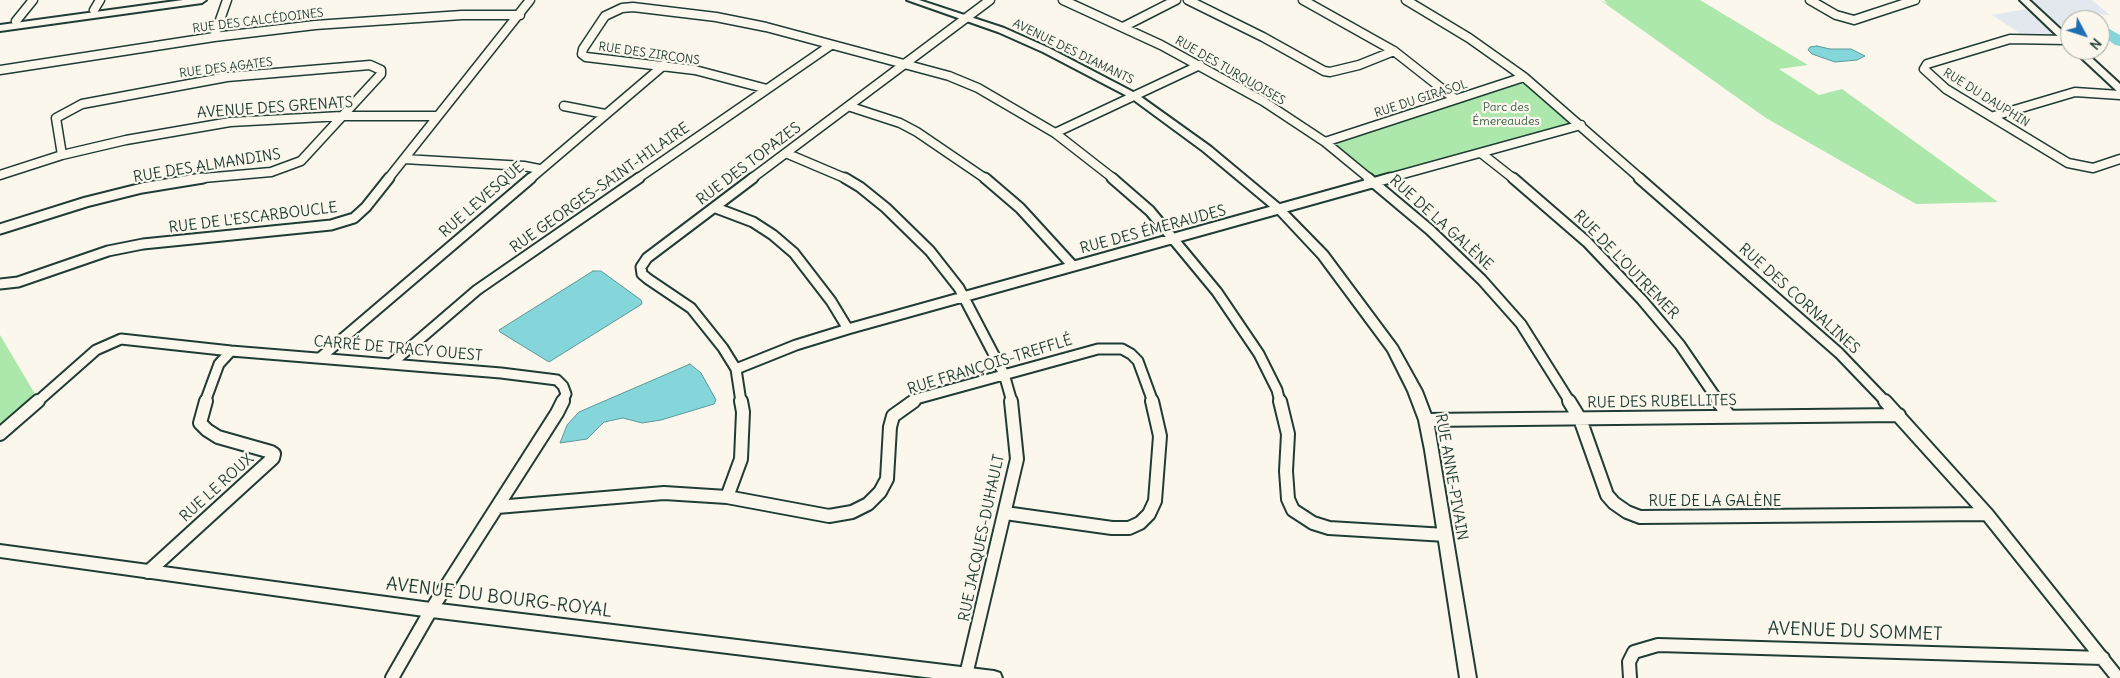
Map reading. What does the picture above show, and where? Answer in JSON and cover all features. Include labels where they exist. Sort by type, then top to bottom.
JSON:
[{"type":"street","points":[[16,21],[34,0]]},
{"type":"street","points":[[94,10],[100,0]]},
{"type":"street","points":[[0,23],[166,0]]},
{"type":"street","points":[[0,28],[202,0]]},
{"type":"street","points":[[214,37],[227,0]]},
{"type":"street","name":"RUE DE L'ESCARBOUCLE","points":[[0,284],[18,282],[108,251],[143,244],[343,223],[361,213],[530,0]]},
{"type":"street","name":"AVENUE DES DIAMANTS","points":[[912,0],[968,18],[1046,50],[1134,96],[1207,149],[1279,209]]},
{"type":"street","name":"RUE DES TOPAZES","points":[[736,369],[723,348],[691,308],[642,274],[641,267],[647,258],[788,154],[990,0]]},
{"type":"street","name":"RUE DES TURQUOISES","points":[[1063,0],[1200,65],[1263,101],[1324,142],[1374,182]]},
{"type":"street","points":[[1123,27],[1176,0]]},
{"type":"street","points":[[1188,0],[1263,37],[1324,71],[1330,72],[1359,64],[1394,51]]},
{"type":"street","points":[[1303,0],[1394,51],[1455,99]]},
{"type":"street","name":"RUE DES CORNALINES","points":[[1406,0],[1469,38],[1524,77],[1839,353],[1899,415],[1987,514],[2118,678]]},
{"type":"street","points":[[1810,0],[1836,15],[1854,20],[1915,0]]},
{"type":"street","points":[[2024,0],[2060,34]]},
{"type":"street","name":"RUE DES ZIRCONS","points":[[767,89],[695,70],[586,57],[582,54],[583,49],[605,16],[611,12],[633,7],[743,21],[831,46],[907,64],[949,76],[978,88],[1055,133],[1127,190],[1150,211],[1217,292],[1259,354],[1277,390],[1288,434],[1286,471],[1288,500],[1293,510],[1313,523],[1329,528],[1446,536]]},
{"type":"street","name":"RUE DES CALCÉDOINES","points":[[0,70],[214,37],[361,21],[462,14],[520,15]]},
{"type":"street","name":"RUE DU DAUPHIN","points":[[2060,41],[2010,39],[1925,66],[1924,69],[1946,89],[2075,166],[2093,168],[2120,159]]},
{"type":"street","name":"RUE GEORGES-SAINT-HILAIRE","points":[[392,363],[477,290],[831,46]]},
{"type":"street","points":[[2089,60],[2120,89]]},
{"type":"street","name":"RUE DES AGATES","points":[[62,155],[56,118],[70,108],[82,104],[227,77],[370,65],[379,68],[381,74],[342,116]]},
{"type":"street","name":"RUE LEVESQUE","points":[[321,357],[539,169],[664,65]]},
{"type":"street","points":[[1055,133],[1200,65]]},
{"type":"street","name":"RUE DU GIRASOL","points":[[1324,142],[1524,77]]},
{"type":"street","points":[[1994,116],[2075,92],[2120,95]]},
{"type":"street","points":[[564,106],[605,114]]},
{"type":"street","points":[[851,106],[900,123],[976,170],[1020,208],[1073,266]]},
{"type":"street","name":"AVENUE DES GRENATS","points":[[0,175],[62,155],[182,129],[230,122],[342,116],[437,116]]},
{"type":"street","name":"RUE DES ALMANDINS","points":[[0,229],[86,202],[142,188],[194,179],[284,169],[301,161],[342,116]]},
{"type":"street","name":"RUE DES ÉMERAUDES","points":[[736,369],[796,345],[848,329],[1581,125]]},
{"type":"street","name":"RUE DE L'OUTREMER","points":[[1481,153],[1514,178],[1587,242],[1642,300],[1680,345],[1729,416]]},
{"type":"street","name":"RUE JACQUES-DUHAULT","points":[[788,154],[839,175],[860,188],[886,208],[930,251],[959,288],[1004,374],[1011,396],[1017,460],[966,674]]},
{"type":"street","points":[[404,159],[524,166],[539,169]]},
{"type":"street","name":"RUE DE LA GALÈNE","points":[[1374,182],[1430,230],[1482,280],[1521,324],[1552,369],[1580,418],[1607,495],[1614,503],[1627,512],[1640,517],[1987,514]]},
{"type":"street","points":[[716,208],[753,222],[773,235],[794,253],[831,300],[848,329]]},
{"type":"street","name":"RUE ANNE-PIVAIN","points":[[1279,209],[1323,254],[1393,349],[1415,391],[1426,420],[1468,678]]},
{"type":"street","name":"CARRÉ DE TRACY OUEST","points":[[0,434],[38,399],[106,344],[121,339],[231,351],[392,363],[557,380],[563,386],[566,394],[556,413],[432,610],[392,678]]},
{"type":"street","name":"RUE FRANÇOIS-TREFFLÉ","points":[[497,507],[632,494],[664,493],[727,497],[829,516],[852,512],[868,504],[880,492],[887,479],[890,427],[893,416],[904,406],[916,399],[1098,348],[1122,349],[1131,354],[1138,361],[1156,410],[1160,436],[1155,501],[1149,514],[1140,523],[1129,528],[1112,528],[1005,514]]},
{"type":"street","name":"RUE LE ROUX","points":[[148,572],[273,458],[274,454],[271,452],[218,437],[200,423],[201,413],[218,364],[231,351]]},
{"type":"street","points":[[727,497],[740,459],[744,412],[736,369]]},
{"type":"street","name":"RUE DES RUBELLITES","points":[[1426,420],[1899,415]]},
{"type":"street","name":"AVENUE DU BOURG-ROYAL","points":[[0,551],[432,610],[994,678]]},
{"type":"street","name":"AVENUE DU SOMMET","points":[[1630,678],[1629,662],[1634,652],[1658,645],[2102,658]]},
{"type":"shaded area","points":[[2024,0],[2092,0],[2104,10],[2060,10],[2060,25],[2052,25],[2060,33],[2060,40],[2027,38],[1992,15],[2032,8]]},
{"type":"green space","points":[[1600,0],[1608,4],[1604,0],[1700,0],[1808,65],[1779,69],[1819,95],[1842,89],[1998,202],[1916,204],[1766,118]]},
{"type":"green space","name":"Parc des Émereaudes","points":[[1524,77],[1581,125],[1374,182],[1325,142]]},
{"type":"green space","points":[[0,335],[38,399],[0,434]]},
{"type":"water","points":[[1817,46],[1830,49],[1851,49],[1865,56],[1857,60],[1835,62],[1812,54],[1808,50],[1810,47]]},
{"type":"water","points":[[593,271],[601,271],[641,300],[642,304],[549,362],[500,332],[499,330]]},
{"type":"water","points":[[690,364],[701,373],[716,400],[714,404],[661,420],[642,423],[623,418],[604,422],[587,439],[560,443],[567,425],[579,412]]},
{"type":"waterway","points":[[2110,34],[2120,42]]}]
